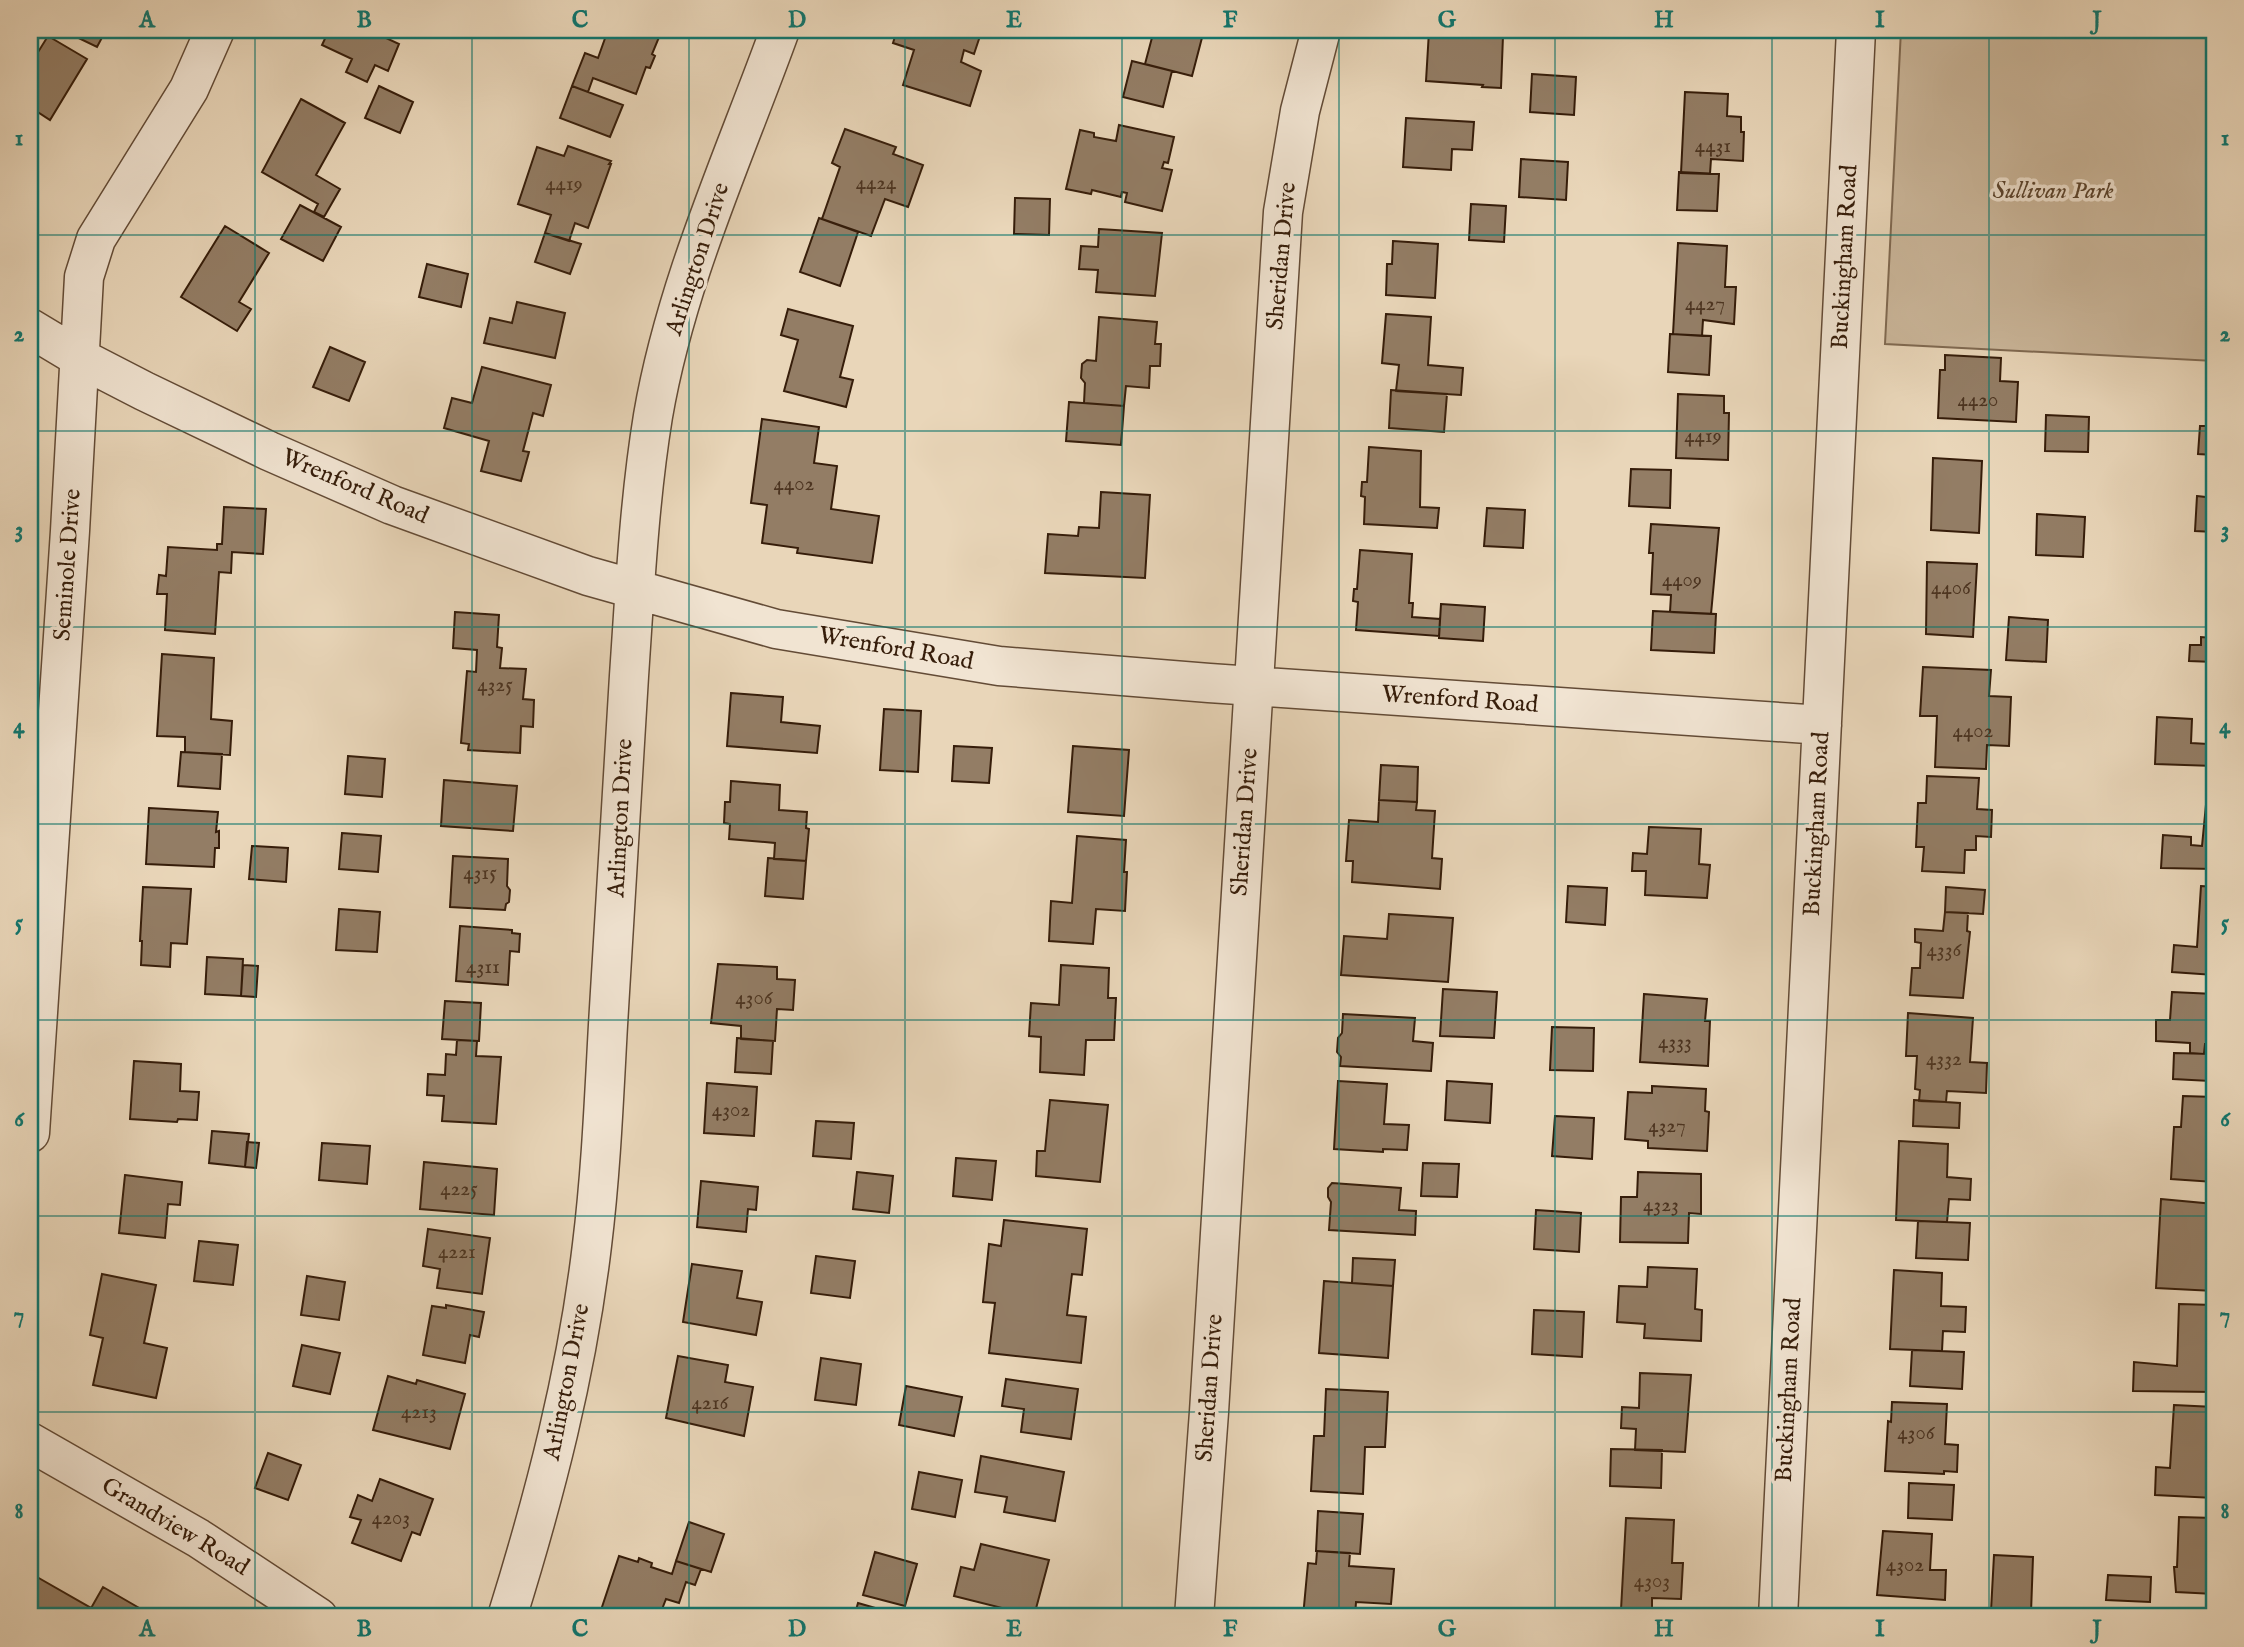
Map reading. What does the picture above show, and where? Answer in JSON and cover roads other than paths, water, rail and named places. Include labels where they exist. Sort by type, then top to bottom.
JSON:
[{"type":"street","name":"Seminole Drive","points":[[30,1133],[84,276],[96,239],[189,89],[215,30]]},
{"type":"street","name":"Arlington Drive","points":[[507,1617],[537,1520],[566,1405],[593,1242],[635,591],[645,473],[654,413],[672,335],[695,255],[780,30]]},
{"type":"street","name":"Sheridan Drive","points":[[1194,1617],[1283,212],[1300,111],[1321,30]]},
{"type":"street","name":"Buckingham Road","points":[[1778,1617],[1856,30]]},
{"type":"street","name":"Wrenford Road","points":[[30,328],[80,358],[269,451],[392,505],[588,576],[776,629],[999,666],[1822,725]]},
{"type":"street","name":"Grandview Road","points":[[30,1442],[198,1538],[318,1617]]},
{"type":"park label","name":"Sullivan Park","points":[[2053,191]]}]
